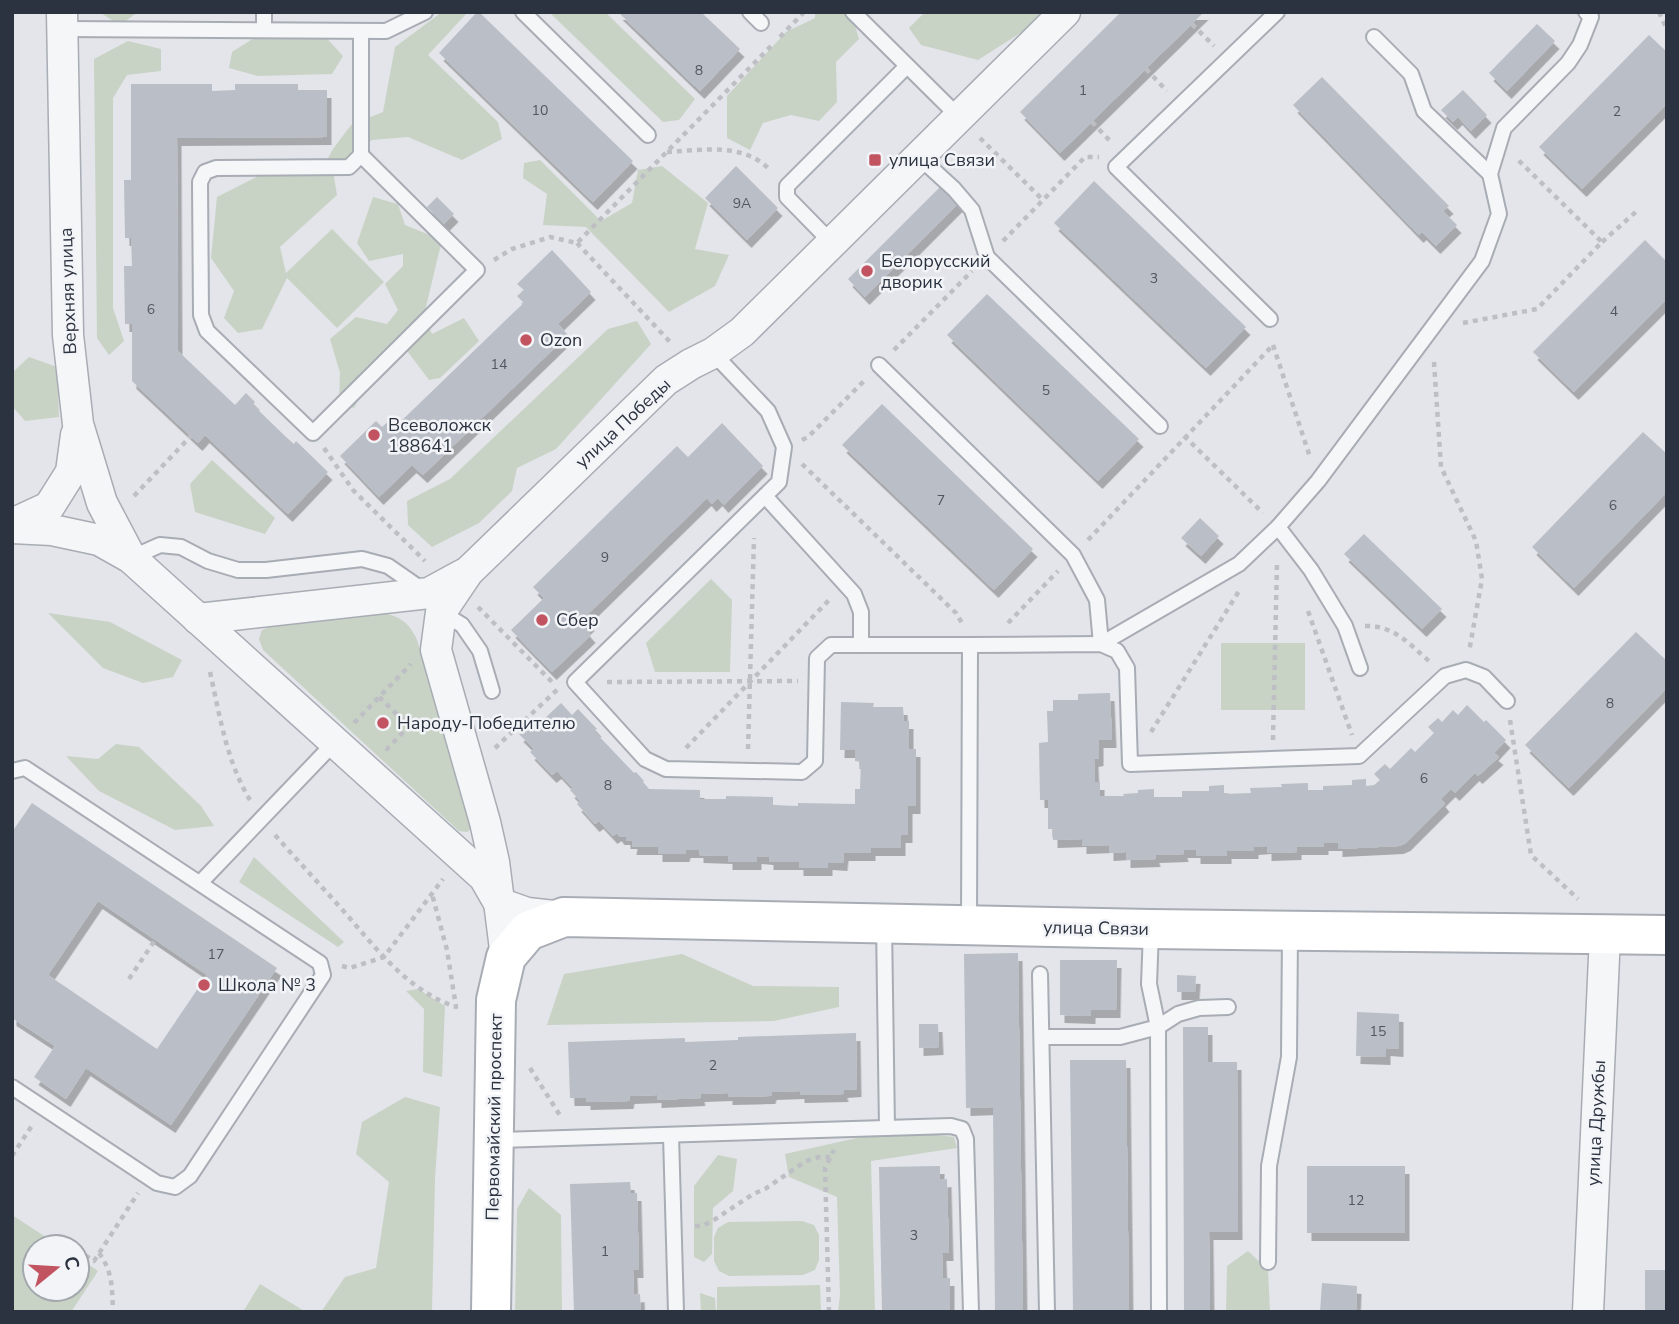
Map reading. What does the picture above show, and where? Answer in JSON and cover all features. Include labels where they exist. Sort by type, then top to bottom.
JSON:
[{"type":"street","name":"улица Победы","points":[[433,591],[467,572],[666,380],[713,354],[742,332],[919,157],[968,126],[1065,12]]},
{"type":"street","name":"Верхняя улица","points":[[63,21],[68,335],[78,424],[102,503],[131,558]]},
{"type":"street","points":[[12,526],[49,507],[71,472],[78,424]]},
{"type":"street","points":[[12,526],[52,530],[99,540],[131,558],[247,662],[342,736],[484,877],[517,944]]},
{"type":"street","points":[[198,618],[433,591],[436,650],[495,862],[499,903]]},
{"type":"street","points":[[247,662],[237,649],[236,634],[244,619],[259,612]]},
{"type":"street","points":[[453,848],[472,845],[482,836],[485,822]]},
{"type":"street","points":[[499,903],[527,913],[564,918]]},
{"type":"street","name":"улица Связи","points":[[517,944],[564,918],[1290,931],[1595,920],[1667,935]]},
{"type":"street","name":"улица Дружбы","points":[[1588,1312],[1595,920]]},
{"type":"street","name":"Первомайский проспект","points":[[491,1312],[496,1000],[517,944]]},
{"type":"lane","points":[[264,12],[264,30]]},
{"type":"lane","points":[[63,21],[264,30],[386,31],[425,12]]},
{"type":"lane","points":[[523,12],[648,135]]},
{"type":"lane","points":[[750,12],[761,23]]},
{"type":"lane","points":[[853,12],[968,126]]},
{"type":"lane","points":[[1270,318],[1116,167],[1277,12]]},
{"type":"lane","points":[[1101,644],[1239,564],[1278,527],[1318,481],[1482,261],[1499,214],[1490,174],[1504,128],[1568,63],[1580,45],[1591,17],[1586,12]]},
{"type":"lane","points":[[361,31],[361,155],[349,167],[216,168],[205,172],[200,182],[201,315],[207,331],[313,433],[477,270],[361,155]]},
{"type":"lane","points":[[1374,37],[1411,74],[1424,111],[1490,174]]},
{"type":"lane","points":[[832,243],[787,197],[787,186],[907,66]]},
{"type":"lane","points":[[919,157],[954,189],[972,210],[987,257],[1160,426]]},
{"type":"lane","points":[[713,354],[768,411],[784,446],[779,482],[575,682],[645,758],[666,769],[802,772],[815,761],[817,659],[831,645],[1101,644],[1117,652],[1127,668],[1130,764],[1360,756],[1445,676],[1466,670],[1484,677],[1507,701]]},
{"type":"lane","points":[[879,365],[1073,555],[1097,600],[1101,644]]},
{"type":"lane","points":[[760,501],[854,594],[861,612],[861,645]]},
{"type":"lane","points":[[1278,527],[1311,570],[1345,626],[1360,668]]},
{"type":"lane","points":[[131,558],[160,545],[181,547],[208,561],[238,570],[266,570],[362,559],[388,566],[433,591],[462,625],[480,651],[492,691]]},
{"type":"lane","points":[[968,925],[970,645]]},
{"type":"lane","points":[[200,883],[342,736]]},
{"type":"lane","points":[[12,771],[25,768],[320,963],[323,975],[190,1176],[175,1187],[157,1183],[12,1087]]},
{"type":"lane","points":[[884,923],[887,1128]]},
{"type":"lane","points":[[1151,929],[1149,984],[1157,1027],[1159,1312]]},
{"type":"lane","points":[[1268,1262],[1269,1166],[1289,1057],[1290,931]]},
{"type":"lane","points":[[1041,974],[1047,1312]]},
{"type":"lane","points":[[1042,1037],[1120,1037],[1157,1027],[1178,1014],[1199,1008],[1228,1007]]},
{"type":"lane","points":[[494,1140],[951,1126],[962,1129],[966,1139],[971,1312]]},
{"type":"lane","points":[[671,1135],[676,1312]]},
{"type":"path","points":[[1659,12],[1667,30]]},
{"type":"path","points":[[1192,24],[1227,60]]},
{"type":"path","points":[[1146,69],[1180,105]]},
{"type":"path","points":[[968,126],[1043,200]]},
{"type":"path","points":[[1500,142],[1602,242]]},
{"type":"path","points":[[667,152],[724,149],[761,160],[787,186]]},
{"type":"path","points":[[1116,167],[1107,157],[1085,157],[808,437],[784,446],[956,613],[967,632],[970,645],[1010,622],[1273,345],[1318,481]]},
{"type":"path","points":[[1466,670],[1482,579],[1476,541],[1441,467],[1432,328],[1537,309],[1602,242],[1638,210]]},
{"type":"path","points":[[577,243],[671,343]]},
{"type":"path","points":[[1160,426],[1185,437],[1278,527],[1272,759]]},
{"type":"path","points":[[134,496],[191,436]]},
{"type":"path","points":[[335,464],[433,591]]},
{"type":"path","points":[[748,771],[760,501]]},
{"type":"path","points":[[666,769],[845,584]]},
{"type":"path","points":[[1130,764],[1241,587]]},
{"type":"path","points":[[474,602],[559,689],[487,756]]},
{"type":"path","points":[[1305,604],[1360,756]]},
{"type":"path","points":[[1345,626],[1373,626],[1397,633],[1445,676]]},
{"type":"path","points":[[208,661],[226,748],[242,787],[261,819],[384,957],[414,985],[438,1000],[456,1007],[447,950],[432,894]]},
{"type":"path","points":[[342,736],[412,662]]},
{"type":"path","points":[[575,682],[817,681]]},
{"type":"path","points":[[379,697],[410,726],[387,749],[380,742]]},
{"type":"path","points":[[1507,701],[1531,855],[1595,920]]},
{"type":"path","points":[[357,720],[365,727]]},
{"type":"path","points":[[320,963],[350,968],[384,957],[432,894],[453,848]]},
{"type":"path","points":[[130,979],[155,940]]},
{"type":"path","points":[[529,1066],[574,1138]]},
{"type":"path","points":[[12,1156],[44,1108]]},
{"type":"path","points":[[829,1312],[825,1168],[842,1130]]},
{"type":"path","points":[[673,1226],[702,1226],[806,1161],[830,1157]]},
{"type":"path","points":[[91,1259],[94,1261],[149,1177]]},
{"type":"path","points":[[99,1253],[107,1264],[111,1280],[113,1312]]},
{"type":"green space","points":[[99,12],[138,12],[120,25]]},
{"type":"green space","points":[[442,12],[468,12],[428,55],[498,122],[502,139],[462,160],[408,137],[372,140],[333,171],[337,195],[280,247],[286,273],[332,229],[384,282],[337,328],[287,278],[262,329],[238,333],[224,318],[234,291],[211,258],[217,197],[270,170],[322,169],[351,125],[383,112],[395,47]]},
{"type":"green space","points":[[549,12],[605,12],[695,99],[679,120],[663,122]]},
{"type":"green space","points":[[815,12],[848,12],[852,15],[859,39],[836,62],[837,102],[819,121],[791,115],[763,123],[750,150],[727,138],[727,96],[786,32],[815,18]]},
{"type":"green space","points":[[925,12],[1046,12],[1044,18],[978,60],[921,45],[909,28]]},
{"type":"green space","points":[[323,34],[343,56],[332,74],[258,76],[229,68],[232,52],[257,36]]},
{"type":"green space","points":[[128,41],[161,49],[161,71],[127,75],[113,98],[113,308],[124,341],[109,355],[97,338],[94,59]]},
{"type":"green space","points":[[540,160],[601,221],[632,203],[638,170],[662,166],[708,203],[695,249],[729,255],[715,286],[669,312],[586,227],[543,225],[547,194],[523,178],[524,163]]},
{"type":"green space","points":[[373,197],[398,204],[405,225],[442,240],[424,315],[432,334],[464,318],[479,341],[440,378],[429,380],[408,352],[383,355],[354,408],[339,403],[340,373],[330,339],[356,317],[387,324],[398,310],[385,284],[403,266],[403,254],[369,261],[357,243]]},
{"type":"green space","points":[[637,321],[651,344],[556,449],[517,468],[512,491],[479,523],[432,547],[408,525],[407,501],[450,479],[608,329]]},
{"type":"green space","points":[[29,357],[57,367],[59,417],[25,421],[12,406],[12,373]]},
{"type":"green space","points":[[212,460],[275,518],[265,534],[195,512],[190,484]]},
{"type":"green space","points":[[711,579],[732,600],[730,672],[655,672],[646,643]]},
{"type":"green space","points":[[48,613],[110,622],[182,660],[173,677],[143,683],[103,668]]},
{"type":"green space","points":[[385,613],[405,622],[417,640],[474,823],[473,828],[467,832],[459,831],[263,650],[259,639],[262,630],[274,625]]},
{"type":"green space","points":[[1221,643],[1305,643],[1305,710],[1221,710]]},
{"type":"green space","points":[[116,744],[139,747],[201,806],[214,826],[175,830],[99,791],[66,756],[98,759]]},
{"type":"green space","points":[[254,857],[344,942],[338,947],[239,882]]},
{"type":"green space","points":[[682,954],[753,986],[839,987],[839,1007],[774,1021],[547,1025],[564,974]]},
{"type":"green space","points":[[418,989],[445,1006],[442,1077],[423,1072],[424,1009],[406,991]]},
{"type":"green space","points":[[405,1097],[440,1107],[435,1178],[432,1312],[321,1312],[345,1277],[376,1268],[389,1182],[356,1154],[362,1122]]},
{"type":"green space","points":[[921,1133],[954,1137],[957,1148],[871,1161],[875,1312],[838,1312],[840,1295],[837,1197],[789,1177],[785,1154],[875,1134]]},
{"type":"green space","points":[[718,1155],[737,1159],[733,1191],[713,1208],[712,1254],[704,1262],[694,1257],[694,1186]]},
{"type":"green space","points":[[529,1188],[561,1215],[562,1312],[515,1312],[517,1209]]},
{"type":"green space","points":[[12,1215],[40,1233],[21,1233],[21,1303],[77,1303],[71,1312],[12,1312]]},
{"type":"green space","points":[[802,1221],[814,1225],[819,1235],[819,1260],[815,1270],[803,1275],[729,1276],[719,1271],[714,1261],[714,1237],[718,1228],[728,1222]]},
{"type":"green space","points":[[1248,1251],[1268,1270],[1270,1312],[1226,1312],[1227,1266]]},
{"type":"green space","points":[[91,1266],[98,1271],[91,1282]]},
{"type":"green space","points":[[260,1284],[306,1312],[243,1312]]},
{"type":"green space","points":[[820,1285],[821,1312],[717,1312],[717,1287]]},
{"type":"green space","points":[[700,1293],[715,1298],[716,1312],[701,1312]]},
{"type":"building","points":[[477,12],[633,161],[593,202],[439,53]]},
{"type":"building","points":[[618,12],[701,12],[740,49],[700,91]]},
{"type":"building","points":[[1121,12],[1204,12],[1060,153],[1020,112]]},
{"type":"building","points":[[1537,24],[1555,41],[1507,91],[1489,73]]},
{"type":"building","points":[[1649,35],[1667,52],[1667,104],[1582,189],[1539,147]]},
{"type":"building","points":[[1322,77],[1449,206],[1443,211],[1457,225],[1436,246],[1422,232],[1419,235],[1293,105]]},
{"type":"building","points":[[131,84],[212,84],[212,91],[235,90],[235,84],[298,84],[298,90],[327,90],[327,137],[177,138],[178,351],[235,405],[246,393],[255,402],[253,405],[286,437],[294,444],[296,441],[328,472],[288,514],[205,435],[198,443],[132,381],[132,324],[125,324],[124,266],[132,266],[131,238],[125,238],[124,180],[131,180]]},
{"type":"building","points":[[1463,90],[1487,115],[1471,131],[1458,117],[1453,122],[1441,110]]},
{"type":"building","points":[[736,166],[778,208],[747,240],[705,198]]},
{"type":"building","points":[[1094,181],[1246,327],[1206,368],[1054,223]]},
{"type":"building","points":[[943,184],[960,202],[865,297],[848,279]]},
{"type":"building","points":[[437,197],[454,214],[444,224],[427,207]]},
{"type":"building","points":[[1645,240],[1667,262],[1667,299],[1574,392],[1533,352]]},
{"type":"building","points":[[552,250],[591,292],[558,324],[568,335],[423,475],[412,465],[379,497],[340,456],[376,421],[382,427],[389,421],[395,427],[524,303],[517,296],[524,290],[517,284]]},
{"type":"building","points":[[987,294],[1139,439],[1098,481],[947,335]]},
{"type":"building","points":[[882,404],[1033,549],[994,590],[842,445]]},
{"type":"building","points":[[722,423],[763,466],[724,505],[718,498],[712,504],[707,498],[584,618],[590,623],[585,628],[591,635],[552,672],[511,630],[544,598],[533,587],[677,446],[688,457]]},
{"type":"building","points":[[1643,432],[1667,454],[1667,492],[1574,588],[1532,547]]},
{"type":"building","points":[[1200,518],[1219,536],[1201,556],[1181,538]]},
{"type":"building","points":[[1364,534],[1442,609],[1422,629],[1344,554]]},
{"type":"building","points":[[1636,632],[1667,661],[1667,688],[1569,788],[1525,745]]},
{"type":"building","points":[[1110,693],[1112,740],[1099,740],[1099,758],[1094,759],[1095,782],[1100,782],[1100,796],[1124,796],[1123,794],[1138,793],[1138,790],[1154,789],[1154,797],[1182,797],[1182,791],[1209,791],[1209,786],[1224,785],[1224,794],[1251,793],[1250,788],[1282,787],[1281,784],[1308,783],[1308,790],[1323,790],[1323,786],[1352,785],[1352,780],[1366,779],[1366,786],[1374,785],[1380,780],[1374,774],[1385,764],[1390,769],[1411,748],[1415,752],[1434,733],[1428,727],[1438,718],[1442,722],[1453,710],[1458,715],[1467,705],[1506,740],[1494,753],[1499,757],[1478,776],[1475,773],[1455,793],[1451,789],[1441,799],[1445,804],[1406,843],[1399,846],[1338,849],[1338,843],[1324,843],[1324,847],[1297,847],[1297,852],[1267,853],[1267,846],[1254,847],[1254,851],[1227,851],[1227,856],[1196,856],[1196,850],[1183,850],[1184,854],[1155,855],[1156,859],[1126,860],[1126,852],[1109,853],[1109,845],[1082,846],[1082,839],[1053,840],[1053,829],[1048,829],[1048,800],[1040,800],[1039,743],[1048,742],[1047,711],[1053,711],[1053,700],[1078,700],[1078,694]]},
{"type":"building","points":[[841,702],[874,703],[873,707],[903,707],[904,721],[909,721],[909,749],[916,749],[916,806],[908,806],[908,835],[901,835],[901,848],[871,848],[871,853],[844,853],[843,863],[828,862],[828,868],[799,868],[799,862],[769,862],[769,857],[757,856],[757,862],[728,862],[728,856],[699,855],[699,850],[686,850],[685,854],[658,854],[658,847],[632,847],[633,841],[626,841],[626,837],[620,837],[617,833],[613,836],[599,821],[595,824],[577,804],[580,801],[570,790],[573,788],[557,771],[552,775],[530,752],[534,749],[519,734],[535,719],[540,723],[561,703],[572,715],[578,709],[597,729],[594,731],[634,773],[636,772],[649,789],[700,790],[700,799],[726,799],[726,796],[773,797],[773,805],[855,804],[855,789],[860,789],[861,762],[855,761],[855,750],[840,750]]},
{"type":"building","points":[[32,803],[277,968],[171,1125],[86,1068],[66,1099],[34,1077],[55,1046],[12,1018],[12,832]],"holes":[[[98,901],[207,975],[157,1049],[48,975]]]},
{"type":"building","points":[[1018,953],[1023,1312],[995,1312],[993,1107],[966,1108],[964,954]]},
{"type":"building","points":[[1060,960],[1117,960],[1116,1010],[1091,1010],[1091,1016],[1060,1015]]},
{"type":"building","points":[[1177,975],[1196,976],[1195,992],[1177,992]]},
{"type":"building","points":[[1357,1012],[1399,1014],[1399,1049],[1386,1048],[1386,1057],[1356,1056]]},
{"type":"building","points":[[919,1024],[938,1024],[939,1047],[919,1048]]},
{"type":"building","points":[[1183,1027],[1208,1027],[1208,1062],[1237,1062],[1238,1232],[1209,1232],[1210,1312],[1184,1312]]},
{"type":"building","points":[[856,1033],[857,1089],[843,1090],[844,1094],[800,1095],[800,1091],[772,1092],[771,1096],[728,1097],[728,1093],[700,1094],[701,1098],[657,1100],[657,1095],[630,1096],[629,1101],[586,1102],[586,1098],[570,1098],[568,1042],[685,1038],[685,1042],[738,1040],[738,1037]]},
{"type":"building","points":[[1070,1060],[1126,1060],[1129,1312],[1073,1312]]},
{"type":"building","points":[[940,1166],[940,1180],[947,1179],[949,1253],[942,1253],[943,1278],[950,1278],[950,1312],[882,1312],[879,1167]]},
{"type":"building","points":[[1307,1166],[1405,1166],[1405,1233],[1307,1233]]},
{"type":"building","points":[[630,1182],[631,1193],[637,1193],[639,1270],[633,1270],[634,1295],[640,1294],[641,1312],[574,1312],[570,1184]]},
{"type":"building","points":[[1645,1270],[1667,1270],[1667,1312],[1645,1312]]},
{"type":"building","points":[[1322,1283],[1357,1286],[1356,1312],[1320,1312]]},
{"type":"place","name":"улица Связи","points":[[875,160]]},
{"type":"place","name":"Белорусский дворик","points":[[867,271]]},
{"type":"place","name":"Ozon","points":[[526,340]]},
{"type":"place","name":"Всеволожск 188641","points":[[374,435]]},
{"type":"place","name":"Сбер","points":[[542,620]]},
{"type":"place","name":"Народу-Победителю","points":[[383,723]]},
{"type":"place","name":"Школа № 3","points":[[204,985]]}]
